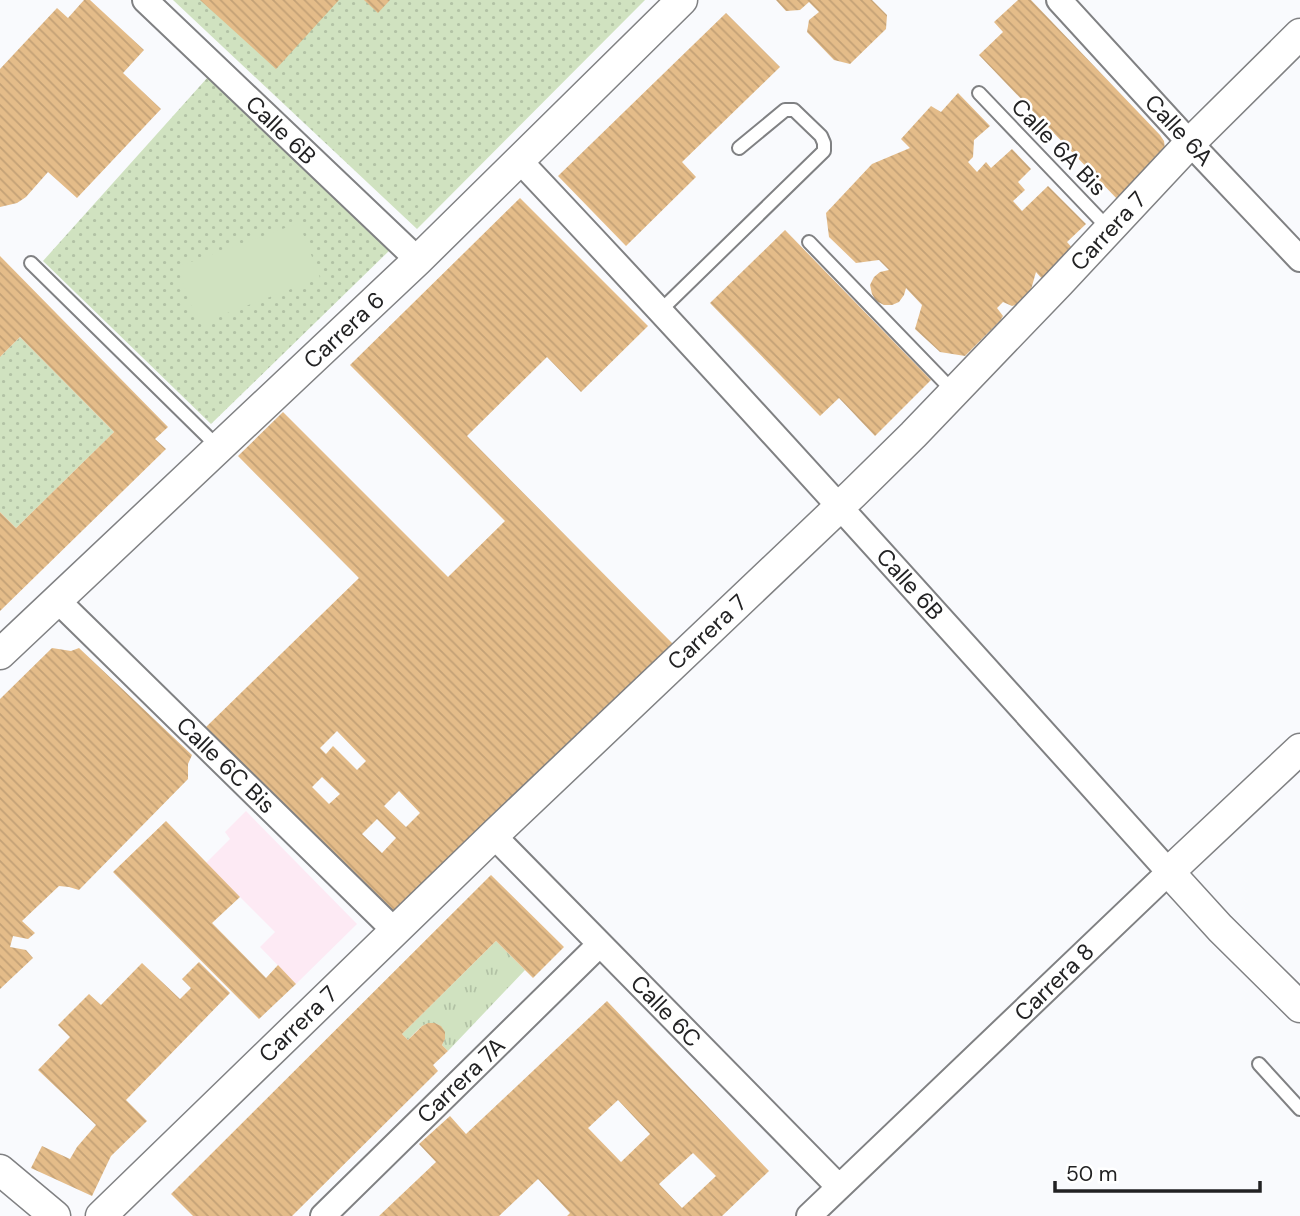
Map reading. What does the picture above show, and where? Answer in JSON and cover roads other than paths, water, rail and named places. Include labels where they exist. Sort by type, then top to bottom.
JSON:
[{"type":"street","name":"Calle 6B","points":[[145,0],[418,260]]},
{"type":"street","name":"Carrera 6","points":[[0,654],[418,260],[682,0]]},
{"type":"street","name":"Calle 6A","points":[[1059,0],[1300,259]]},
{"type":"street","name":"Carrera 7","points":[[101,1216],[493,835],[841,506],[913,435],[1190,143],[1300,34]]},
{"type":"street","name":"Calle 6B","points":[[519,160],[841,506],[1220,929],[1300,1007]]},
{"type":"street","name":"Calle 6C Bis","points":[[57,600],[395,931]]},
{"type":"street","name":"Carrera 8","points":[[809,1216],[1300,749]]},
{"type":"street","name":"Calle 6C","points":[[493,835],[839,1187]]},
{"type":"street","name":"Carrera 7A","points":[[323,1216],[600,944]]},
{"type":"street","points":[[0,1170],[55,1216]]},
{"type":"lane","name":"Calle 6A Bis","points":[[979,93],[1109,230]]},
{"type":"lane","points":[[661,310],[824,151],[824,143],[821,136],[794,110],[785,110],[739,148]]},
{"type":"lane","points":[[809,242],[954,391]]},
{"type":"lane","points":[[31,263],[218,447]]},
{"type":"lane","points":[[1259,1064],[1300,1109]]}]
